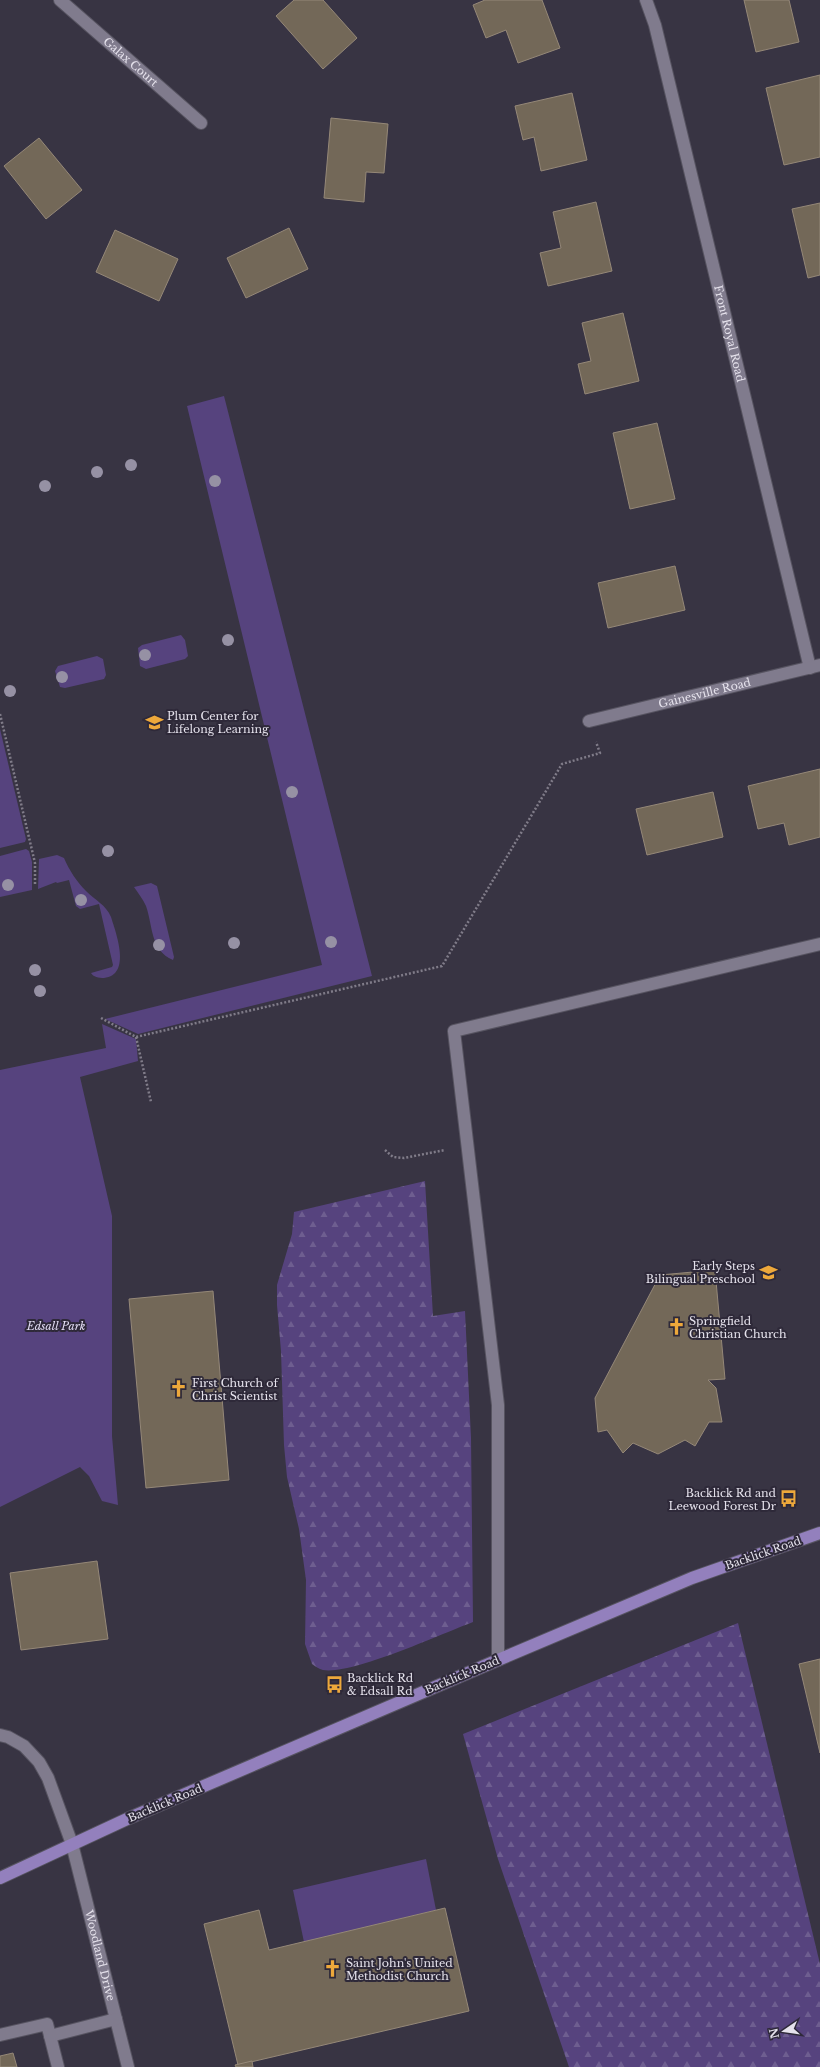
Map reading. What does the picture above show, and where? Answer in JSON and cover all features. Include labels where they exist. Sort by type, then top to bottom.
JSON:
[{"type":"main road","name":"Backlick Road","points":[[0,1878],[72,1844],[692,1578],[820,1533]]},
{"type":"street","name":"Galax Court","points":[[60,0],[201,123]]},
{"type":"street","name":"Front Royal Road","points":[[646,0],[657,33],[815,666]]},
{"type":"street","name":"Gainesville Road","points":[[589,721],[815,666]]},
{"type":"street","points":[[498,1660],[498,1405],[466,1146],[454,1030],[820,944]]},
{"type":"street","name":"Woodland Drive","points":[[0,1735],[8,1737],[24,1746],[39,1762],[48,1778],[72,1844],[128,2067]]},
{"type":"street","points":[[50,2036],[116,2019]]},
{"type":"street","points":[[0,2035],[47,2024],[58,2067]]},
{"type":"path","points":[[0,714],[35,863],[35,886]]},
{"type":"path","points":[[101,1018],[136,1037],[442,966],[562,764],[600,753],[589,721]]},
{"type":"path","points":[[136,1037],[151,1102]]},
{"type":"path","points":[[384,1150],[393,1157],[404,1158],[466,1146]]},
{"type":"green space","points":[[224,396],[372,976],[138,1034],[105,1019],[322,965],[187,406]]},
{"type":"green space","points":[[181,635],[185,640],[188,656],[185,659],[146,669],[140,666],[138,648],[142,645]]},
{"type":"green space","points":[[97,656],[103,659],[106,675],[104,679],[65,688],[60,687],[55,671],[58,666]]},
{"type":"green space","points":[[0,729],[26,839],[25,842],[0,848]]},
{"type":"green space","points":[[26,849],[29,851],[32,862],[32,890],[0,897],[0,856]]},
{"type":"green space","points":[[57,855],[64,858],[79,884],[103,906],[111,917],[120,952],[118,969],[113,975],[100,978],[91,973],[112,967],[113,965],[99,904],[80,909],[76,906],[69,880],[56,882],[38,889],[39,859]]},
{"type":"green space","points":[[151,883],[157,886],[174,957],[173,960],[166,956],[156,944],[146,906],[134,887]]},
{"type":"green space","name":"Edsall Park","points":[[102,1024],[136,1039],[138,1061],[80,1077],[112,1216],[112,1436],[118,1505],[102,1501],[89,1476],[80,1467],[0,1507],[0,1070],[106,1048]]},
{"type":"green space","points":[[425,1181],[433,1316],[465,1311],[471,1438],[473,1622],[375,1660],[336,1670],[323,1670],[312,1664],[305,1644],[306,1580],[299,1529],[287,1477],[284,1445],[277,1285],[292,1234],[294,1212]]},
{"type":"green space","points":[[738,1623],[820,1964],[820,2067],[569,2067],[498,1859],[463,1734]]},
{"type":"green space","points":[[426,1859],[436,1910],[304,1942],[293,1890]]},
{"type":"building","points":[[294,0],[323,0],[357,38],[323,69],[276,16]]},
{"type":"building","points":[[485,0],[542,0],[560,48],[518,63],[506,30],[486,38],[473,5]]},
{"type":"building","points":[[744,0],[789,0],[799,42],[756,52]]},
{"type":"building","points":[[820,75],[820,157],[784,165],[766,88]]},
{"type":"building","points":[[572,93],[587,160],[541,171],[534,137],[523,140],[515,106]]},
{"type":"building","points":[[331,118],[388,124],[384,173],[366,172],[364,202],[324,198]]},
{"type":"building","points":[[39,138],[82,190],[46,219],[4,166]]},
{"type":"building","points":[[596,202],[612,271],[548,286],[540,253],[561,248],[553,212]]},
{"type":"building","points":[[820,203],[820,275],[808,278],[792,209]]},
{"type":"building","points":[[289,228],[308,269],[246,298],[227,258]]},
{"type":"building","points":[[115,230],[178,259],[159,301],[96,272]]},
{"type":"building","points":[[623,313],[639,381],[585,394],[578,364],[591,361],[582,323]]},
{"type":"building","points":[[657,423],[675,499],[630,509],[613,433]]},
{"type":"building","points":[[675,566],[685,610],[608,628],[598,583]]},
{"type":"building","points":[[820,769],[820,837],[789,845],[784,823],[758,829],[748,786]]},
{"type":"building","points":[[713,792],[723,837],[647,855],[636,809]]},
{"type":"building","name":"Springfield Christian Church","points":[[715,1270],[725,1379],[708,1380],[716,1388],[722,1422],[709,1422],[695,1446],[685,1440],[658,1454],[633,1443],[623,1453],[607,1430],[598,1432],[595,1398],[660,1275]]},
{"type":"building","name":"First Church of Christ Scientist","points":[[213,1291],[229,1480],[146,1488],[129,1299]]},
{"type":"building","points":[[97,1561],[108,1639],[21,1650],[10,1573]]},
{"type":"building","points":[[820,1659],[820,1753],[799,1664]]},
{"type":"building","points":[[445,1908],[469,2011],[238,2065],[204,1924],[259,1910],[269,1950]]},
{"type":"building","points":[[13,2053],[17,2067],[0,2067],[0,2056]]},
{"type":"building","points":[[252,2061],[253,2067],[236,2067],[235,2065]]},
{"type":"place","name":"Plum Center for Lifelong Learning","points":[[154,722]]},
{"type":"place","name":"Early Steps Bilingual Preschool","points":[[768,1272]]},
{"type":"place","name":"Springfield Christian Church","points":[[676,1327]]},
{"type":"place","name":"First Church of Christ Scientist","points":[[179,1389]]},
{"type":"place","name":"Backlick Rd and Leewood Forest Dr","points":[[789,1499]]},
{"type":"place","name":"Backlick Rd & Edsall Rd","points":[[334,1684]]},
{"type":"place","name":"Saint John's United Methodist Church","points":[[333,1969]]}]
